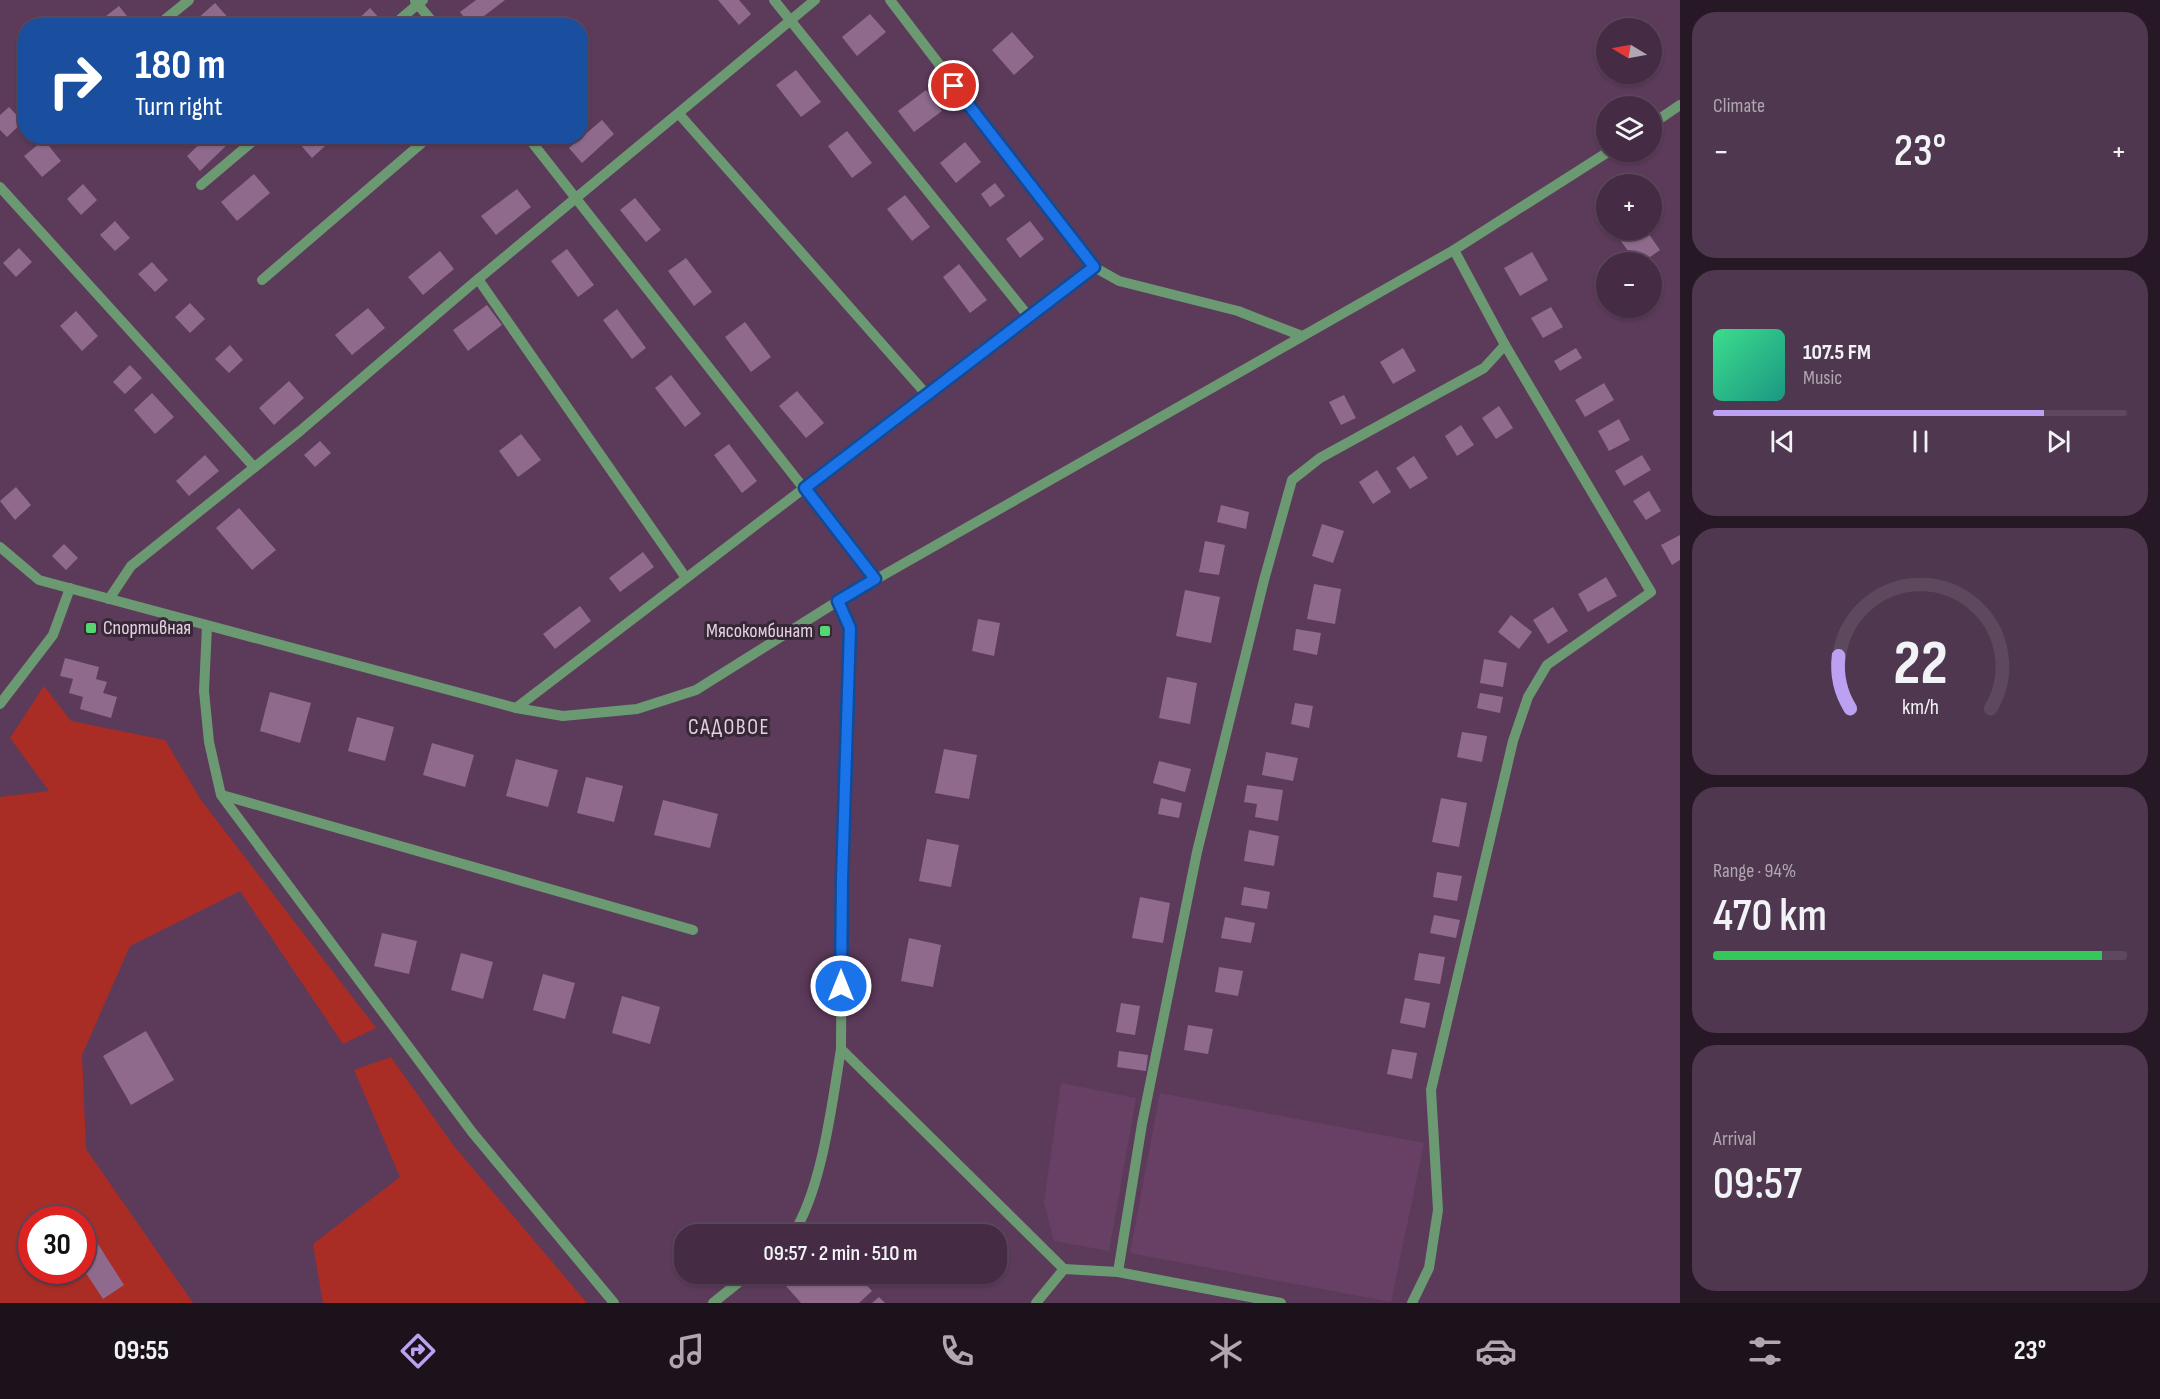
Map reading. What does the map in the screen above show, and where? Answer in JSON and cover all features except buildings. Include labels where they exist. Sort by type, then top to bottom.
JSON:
[{"type":"street","points":[[167,18],[189,0]]},
{"type":"street","points":[[774,0],[1029,317]]},
{"type":"street","points":[[110,599],[131,566],[300,431],[478,279],[815,0]]},
{"type":"street","points":[[890,0],[1094,267],[1119,281],[1238,311],[1302,336]]},
{"type":"street","points":[[401,18],[419,1],[431,18]]},
{"type":"street","points":[[1662,117],[1680,105]]},
{"type":"street","points":[[679,114],[927,395]]},
{"type":"street","points":[[201,185],[250,144]]},
{"type":"street","points":[[262,280],[421,144]]},
{"type":"street","points":[[533,144],[875,579]]},
{"type":"street","points":[[0,547],[39,580],[516,708],[563,716],[637,709],[696,690],[875,579],[1454,250],[1596,160]]},
{"type":"street","points":[[0,187],[254,467]]},
{"type":"street","points":[[1412,1303],[1430,1268],[1438,1210],[1431,1090],[1513,741],[1528,697],[1547,665],[1651,592],[1505,345],[1454,250]]},
{"type":"street","points":[[516,708],[1094,267]]},
{"type":"street","points":[[478,279],[686,578]]},
{"type":"street","points":[[1118,1272],[1142,1124],[1197,852],[1264,580],[1292,480],[1320,458],[1484,368],[1505,345]]},
{"type":"street","points":[[0,704],[53,635],[70,588]]},
{"type":"street","points":[[800,1224],[826,1136],[841,1049],[842,880],[850,628],[838,601]]},
{"type":"street","points":[[207,626],[204,691],[208,742],[221,795],[472,1132],[614,1303]]},
{"type":"street","points":[[221,795],[693,930]]},
{"type":"street","points":[[841,1049],[1064,1269],[1118,1272],[1281,1303]]},
{"type":"street","points":[[1036,1303],[1064,1269]]},
{"type":"street","points":[[713,1303],[737,1284]]},
{"type":"shaded area","points":[[44,686],[71,721],[165,740],[201,800],[376,1028],[343,1044],[240,891],[130,946],[82,1055],[86,1149],[193,1303],[0,1303],[0,797],[49,791],[10,738]]},
{"type":"shaded area","points":[[391,1057],[453,1145],[587,1303],[323,1303],[313,1244],[400,1177],[354,1070]]},
{"type":"shaded area","points":[[1061,1083],[1136,1098],[1109,1251],[1054,1241],[1044,1202]]},
{"type":"shaded area","points":[[1160,1093],[1424,1143],[1391,1302],[1130,1253]]},
{"type":"place","name":"Спортивная","points":[[91,628]]},
{"type":"place","name":"Мясокомбинат","points":[[825,631]]},
{"type":"district","name":"САДОВОЕ","points":[[729,727]]},
{"type":"route","points":[[841,986],[850,628],[838,601],[875,579],[805,488],[1094,267],[954,86]]}]
